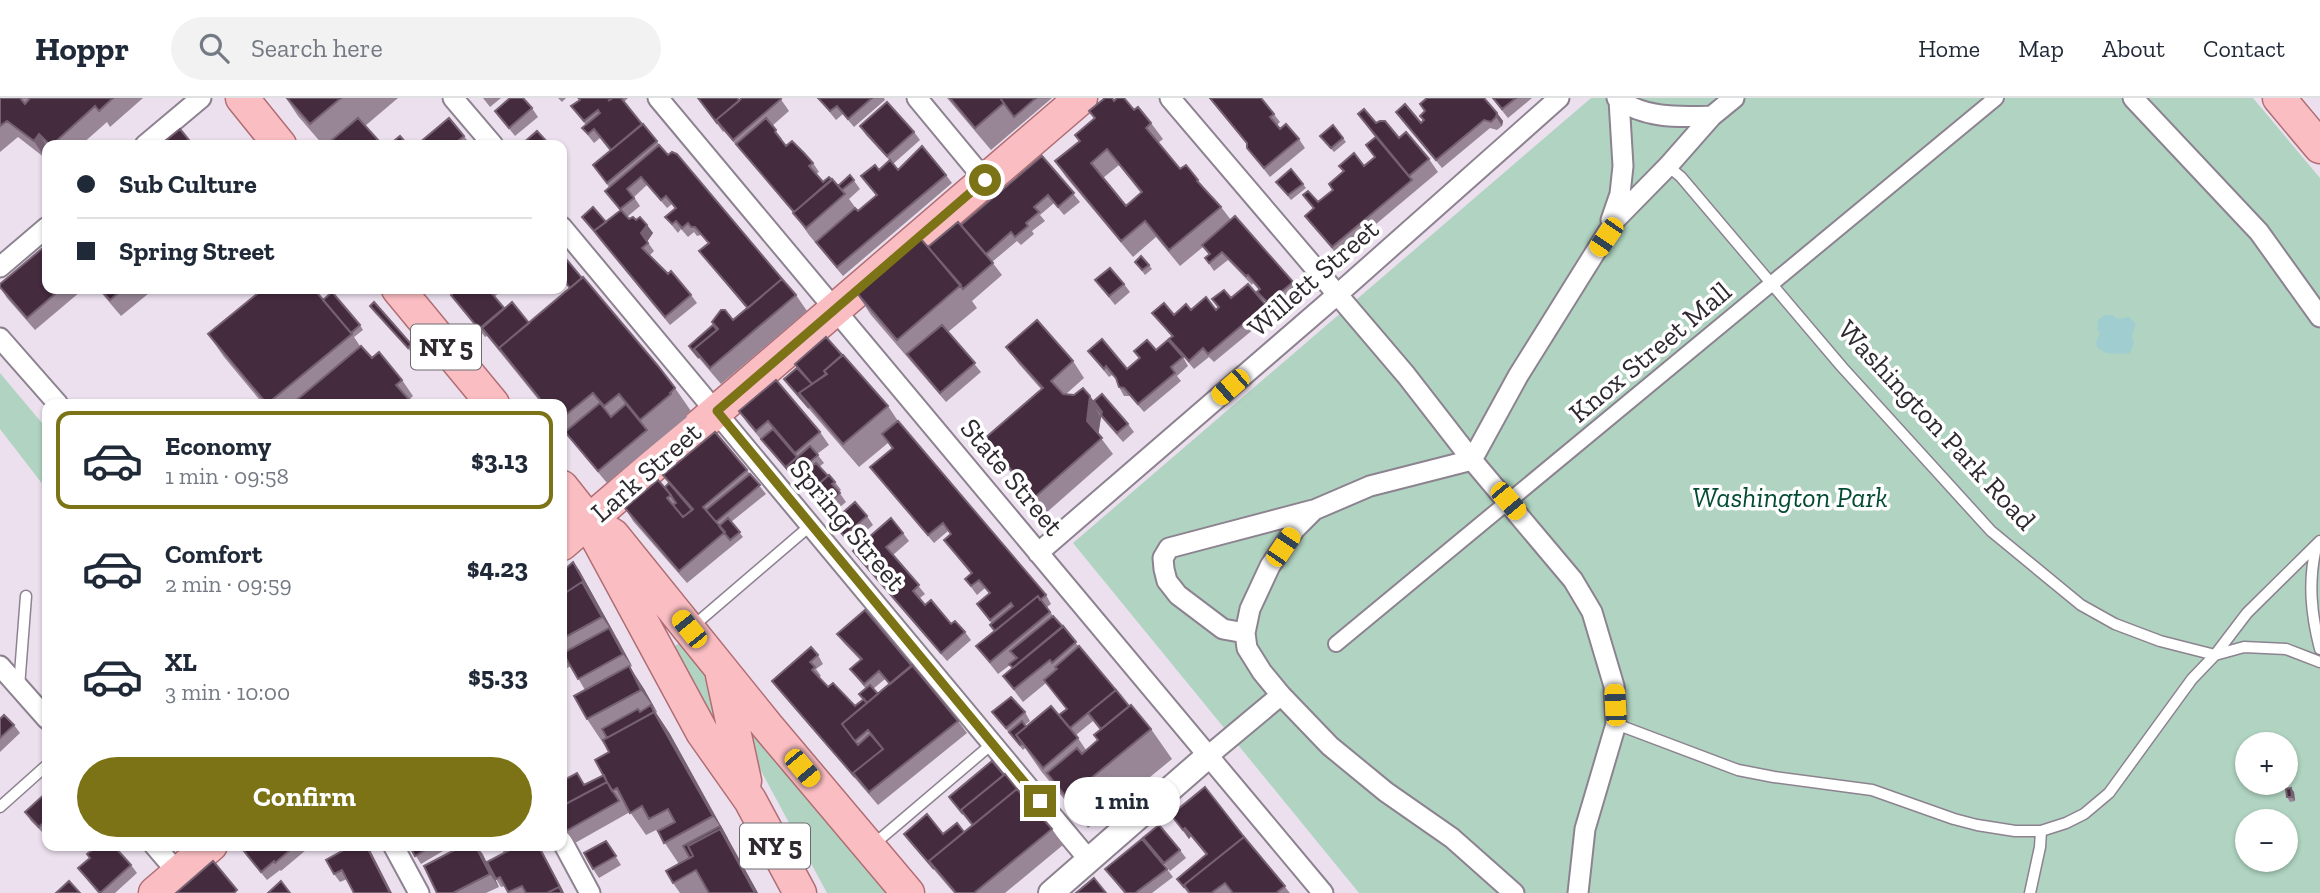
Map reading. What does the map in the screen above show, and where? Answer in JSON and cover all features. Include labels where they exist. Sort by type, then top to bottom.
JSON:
[{"type":"main road","points":[[242,98],[277,140]]},
{"type":"main road","name":"Lark Street","points":[[567,540],[1081,98]]},
{"type":"main road","points":[[2279,98],[2320,147]]},
{"type":"main road","name":"NY 5","points":[[402,294],[489,399]]},
{"type":"main road","name":"NY 5","points":[[567,493],[589,521],[600,547],[702,732],[750,800],[800,893]]},
{"type":"main road","name":"NY 5","points":[[589,521],[613,535],[720,669],[750,800]]},
{"type":"main road","points":[[720,669],[908,893]]},
{"type":"main road","points":[[167,883],[204,851]]},
{"type":"street","points":[[151,140],[201,98]]},
{"type":"street","points":[[453,98],[489,140]]},
{"type":"street","name":"State Street","points":[[658,98],[1323,893]]},
{"type":"street","points":[[917,98],[985,180]]},
{"type":"street","points":[[1170,98],[1406,375],[1472,460],[1573,580],[1592,612],[1614,686],[1616,724],[1584,829],[1578,893]]},
{"type":"street","name":"Willett Street","points":[[1038,552],[1338,294],[1559,98]]},
{"type":"street","points":[[1245,633],[1223,629],[1178,595],[1167,581],[1163,558],[1169,548],[1314,510],[1370,486],[1472,460],[1518,376],[1616,219],[1712,117],[1734,98]]},
{"type":"street","name":"Knox Street Mall","points":[[1336,643],[1996,98]]},
{"type":"street","points":[[2133,98],[2259,232],[2320,317]]},
{"type":"street","points":[[1618,99],[1636,110],[1664,116],[1712,117]]},
{"type":"street","points":[[1606,237],[1620,194],[1623,166],[1618,99]]},
{"type":"street","points":[[0,267],[42,232]]},
{"type":"street","name":"Spring Street","points":[[567,233],[717,411],[805,531],[993,743],[1089,860]]},
{"type":"street","points":[[0,338],[54,399]]},
{"type":"street","points":[[1314,510],[1295,529],[1270,566],[1250,609],[1245,633],[1247,648],[1280,695],[1330,746],[1387,792],[1452,838],[1514,893]]},
{"type":"street","points":[[0,666],[42,713]]},
{"type":"street","points":[[1051,893],[1280,695]]},
{"type":"street","points":[[567,850],[590,893]]},
{"type":"street","points":[[156,851],[167,883]]},
{"type":"street","points":[[396,851],[419,893]]},
{"type":"lane","name":"Washington Park Road","points":[[1668,166],[1681,177],[1771,285],[1991,531],[2081,605],[2115,624],[2160,641],[2215,655],[2244,647],[2286,649],[2320,662]]},
{"type":"lane","points":[[689,629],[805,531]]},
{"type":"lane","points":[[1616,724],[1738,770],[1774,778],[1872,790],[1954,819],[2015,831],[2041,831],[2084,814],[2109,793],[2192,679],[2215,655],[2247,613],[2319,543]]},
{"type":"lane","points":[[2319,543],[2311,566],[2310,597],[2320,649]]},
{"type":"lane","points":[[19,687],[26,596]]},
{"type":"lane","points":[[869,848],[993,743]]},
{"type":"lane","points":[[0,807],[42,769]]},
{"type":"lane","points":[[2030,893],[2041,831]]},
{"type":"green space","name":"Washington Park","points":[[1591,98],[2253,98],[2320,178],[2320,893],[1359,893],[1073,543]]},
{"type":"green space","points":[[0,373],[42,423],[42,484],[0,429]]},
{"type":"green space","points":[[680,643],[711,684],[719,740],[669,649]]},
{"type":"green space","points":[[758,736],[890,893],[827,893],[748,747],[747,738]]},
{"type":"shaded area","points":[[2105,315],[2113,315],[2117,319],[2129,317],[2136,324],[2130,353],[2106,353],[2097,347],[2100,333],[2097,330],[2098,320]]},
{"type":"building","points":[[0,98],[20,98],[25,104],[30,98],[113,98],[99,111],[95,106],[58,140],[45,140],[39,134],[34,141],[7,121],[0,126]]},
{"type":"building","points":[[287,98],[341,98],[310,124]]},
{"type":"building","points":[[510,98],[523,98],[532,108],[509,128],[495,111]]},
{"type":"building","points":[[579,98],[612,98],[608,101],[621,98],[642,124],[611,150],[594,129],[588,134],[582,128],[600,113],[598,110],[584,121],[571,106],[580,100]]},
{"type":"building","points":[[698,98],[737,98],[739,101],[716,120],[717,123]]},
{"type":"building","points":[[742,98],[781,99],[733,140],[716,120]]},
{"type":"building","points":[[818,98],[872,98],[848,119],[837,106],[830,111]]},
{"type":"building","points":[[950,98],[1000,98],[1004,103],[975,128]]},
{"type":"building","points":[[1000,98],[1036,98],[1014,117]]},
{"type":"building","points":[[1105,98],[1112,98],[1114,101],[1124,98],[1134,110],[1138,107],[1151,123],[1146,128],[1180,169],[1186,165],[1221,207],[1169,250],[1145,221],[1121,241],[1055,161],[1080,141],[1075,135],[1095,118],[1089,111]],"holes":[[[1107,149],[1142,192],[1126,206],[1091,163]]]},
{"type":"building","points":[[1210,98],[1261,98],[1274,114],[1270,117],[1280,129],[1286,124],[1299,139],[1264,168]]},
{"type":"building","points":[[1427,98],[1484,98],[1497,113],[1491,122],[1484,120],[1436,160],[1396,112],[1405,104],[1421,123],[1424,120],[1420,116],[1425,111],[1420,104]]},
{"type":"building","points":[[1493,98],[1516,98],[1502,109]]},
{"type":"building","points":[[887,102],[914,132],[887,156],[860,126]]},
{"type":"building","points":[[1364,109],[1376,123],[1385,121],[1399,138],[1406,132],[1429,159],[1409,176],[1358,114]]},
{"type":"building","points":[[358,118],[378,140],[332,140]]},
{"type":"building","points":[[449,118],[464,136],[459,140],[423,140]]},
{"type":"building","points":[[766,118],[786,146],[792,141],[813,163],[809,166],[823,182],[829,177],[832,180],[794,212],[736,144]]},
{"type":"building","points":[[643,124],[657,141],[607,183],[593,165]]},
{"type":"building","points":[[1333,125],[1343,138],[1331,148],[1320,136]]},
{"type":"building","points":[[180,129],[189,140],[166,140]]},
{"type":"building","points":[[537,131],[545,140],[527,140]]},
{"type":"building","points":[[1376,137],[1412,180],[1332,247],[1305,216],[1314,208],[1303,195],[1308,191],[1318,202],[1333,190],[1329,184],[1344,171],[1339,166],[1354,153],[1364,166],[1375,157],[1366,145]]},
{"type":"building","points":[[659,145],[668,155],[672,152],[677,154],[782,279],[748,308],[699,251],[709,243],[695,227],[688,223],[682,228],[676,221],[672,224],[665,217],[676,208],[666,196],[661,200],[641,177],[627,189],[634,198],[620,209],[605,191]]},
{"type":"building","points":[[922,146],[946,175],[837,267],[816,242],[855,208],[858,211],[877,195],[861,176],[875,165],[879,170],[890,160],[898,170]]},
{"type":"building","points":[[1042,156],[1074,193],[1058,207],[1048,195],[1034,207],[1039,212],[1026,223],[1028,226],[1015,237],[1011,232],[986,254],[961,225]]},
{"type":"building","points":[[1291,169],[1303,184],[1288,195],[1276,182]]},
{"type":"building","points":[[850,175],[854,180],[842,190],[838,186]]},
{"type":"building","points":[[832,179],[845,194],[806,228],[793,213]]},
{"type":"building","points":[[593,207],[606,222],[594,231],[582,217]]},
{"type":"building","points":[[621,210],[629,219],[633,217],[636,220],[640,217],[647,225],[641,233],[648,243],[642,248],[668,274],[671,271],[691,295],[665,317],[594,231]]},
{"type":"building","points":[[1235,216],[1293,282],[1268,303],[1257,292],[1260,289],[1248,275],[1222,252],[1209,263],[1205,258],[1210,254],[1202,245]]},
{"type":"building","points":[[958,222],[993,263],[963,289],[928,247]]},
{"type":"building","points":[[920,238],[961,285],[897,340],[856,292]]},
{"type":"building","points":[[42,249],[42,294],[55,294],[27,318],[0,284]]},
{"type":"building","points":[[1141,256],[1149,265],[1142,270],[1135,262]]},
{"type":"building","points":[[567,260],[582,278],[570,288],[567,284]]},
{"type":"building","points":[[1110,268],[1124,284],[1109,296],[1095,280]]},
{"type":"building","points":[[583,277],[675,388],[640,420],[619,394],[604,406],[593,393],[567,414],[567,399],[540,399],[499,348],[563,294],[567,294],[567,291]]},
{"type":"building","points":[[782,279],[796,295],[710,368],[694,349],[718,329],[712,322],[721,310],[725,310],[733,320]]},
{"type":"building","points":[[1248,284],[1266,305],[1208,354],[1203,348],[1189,361],[1169,339],[1173,336],[1152,313],[1164,303],[1174,315],[1186,304],[1191,310],[1206,297],[1216,310],[1219,307],[1212,299],[1224,290],[1231,298]]},
{"type":"building","points":[[105,294],[117,294],[110,300]]},
{"type":"building","points":[[257,294],[318,294],[352,334],[273,399],[263,399],[208,334]]},
{"type":"building","points":[[334,294],[360,325],[351,333],[323,300]]},
{"type":"building","points":[[492,294],[504,308],[479,329],[451,295]]},
{"type":"building","points":[[374,302],[411,344],[408,348],[370,306]]},
{"type":"building","points":[[512,302],[529,323],[499,348],[501,351],[482,328]]},
{"type":"building","points":[[1037,320],[1073,361],[1051,381],[1063,394],[1074,395],[1083,388],[1090,396],[1087,421],[1102,438],[1035,497],[984,439],[1043,388],[1006,347]]},
{"type":"building","points":[[713,325],[717,330],[694,349],[699,358],[689,346]]},
{"type":"building","points":[[942,325],[975,363],[940,393],[907,354]]},
{"type":"building","points":[[826,337],[842,355],[824,371],[826,374],[812,384],[795,364]]},
{"type":"building","points":[[1102,339],[1127,369],[1140,358],[1134,351],[1147,340],[1156,350],[1168,340],[1183,357],[1171,367],[1175,373],[1138,404],[1124,388],[1119,387],[1116,378],[1106,366],[1104,369],[1088,351]]},
{"type":"building","points":[[361,346],[372,358],[379,352],[402,380],[396,385],[409,399],[298,399]]},
{"type":"building","points":[[843,355],[888,406],[843,444],[799,393],[827,374],[824,371]]},
{"type":"building","points":[[797,368],[812,384],[799,393],[809,408],[784,379]]},
{"type":"building","points":[[776,380],[820,432],[795,453],[768,421],[756,431],[739,411]]},
{"type":"building","points":[[1102,394],[1128,424],[1117,433],[1101,415],[1102,412],[1094,401]]},
{"type":"building","points":[[600,403],[611,417],[626,404],[647,430],[598,471],[567,434],[567,430]]},
{"type":"building","points":[[898,421],[1046,595],[1040,600],[1038,596],[995,631],[990,625],[1013,606],[1011,603],[990,620],[977,604],[990,593],[979,580],[971,586],[965,579],[972,573],[944,540],[951,534],[943,523],[928,535],[870,467],[893,448],[882,434]]},
{"type":"building","points":[[773,429],[797,457],[786,467],[789,471],[761,439]]},
{"type":"building","points":[[715,432],[747,470],[703,507],[725,532],[679,571],[625,508],[658,480],[671,495],[667,498],[683,517],[693,509],[663,475]]},
{"type":"building","points":[[810,446],[818,455],[793,476],[786,467]]},
{"type":"building","points":[[816,463],[828,476],[808,493],[811,498],[796,480]]},
{"type":"building","points":[[750,474],[760,485],[716,522],[706,510]]},
{"type":"building","points":[[829,475],[835,482],[832,484],[840,493],[821,509],[808,493]]},
{"type":"building","points":[[669,483],[692,510],[683,517],[673,505],[676,503],[665,487]]},
{"type":"building","points":[[855,502],[867,516],[844,536],[832,522]]},
{"type":"building","points":[[728,518],[740,532],[730,540],[719,526]]},
{"type":"building","points":[[891,518],[903,533],[886,547],[919,585],[913,591],[925,605],[931,600],[951,624],[955,621],[965,632],[941,653],[853,551]]},
{"type":"building","points":[[573,562],[592,596],[582,582],[567,592],[567,567]]},
{"type":"building","points":[[582,582],[602,617],[567,636],[567,592]]},
{"type":"building","points":[[1038,596],[1050,612],[990,662],[976,646]]},
{"type":"building","points":[[865,610],[912,666],[890,684],[879,671],[864,684],[850,669],[862,659],[837,634]]},
{"type":"building","points":[[1053,616],[1063,627],[1013,668],[1009,664],[1017,658],[1010,651]]},
{"type":"building","points":[[1063,626],[1076,642],[1052,663],[1050,660],[1014,689],[1003,676]]},
{"type":"building","points":[[609,628],[623,654],[578,679],[567,660],[567,651]]},
{"type":"building","points":[[1079,646],[1116,690],[1070,728],[1059,715],[1067,709],[1044,680]]},
{"type":"building","points":[[811,647],[818,655],[810,662],[815,667],[812,670],[828,687],[833,683],[855,706],[864,699],[867,703],[842,724],[858,745],[870,734],[883,749],[853,773],[855,777],[772,681]]},
{"type":"building","points":[[912,665],[958,721],[869,792],[853,773],[883,749],[868,730],[855,741],[842,724]]},
{"type":"building","points":[[629,666],[641,690],[587,719],[574,696]]},
{"type":"building","points":[[870,685],[878,694],[867,703],[859,694]]},
{"type":"building","points":[[1116,690],[1129,706],[1101,729],[1088,713]]},
{"type":"building","points":[[1011,697],[1025,712],[1006,728],[992,712]]},
{"type":"building","points":[[651,705],[654,712],[607,738],[602,729],[638,709],[640,712]]},
{"type":"building","points":[[1131,705],[1151,729],[1067,798],[1047,773],[1077,748],[1082,754],[1098,740],[1094,735]]},
{"type":"building","points":[[1051,706],[1078,738],[1043,768],[1016,735]]},
{"type":"building","points":[[654,712],[713,816],[664,843],[658,831],[675,822],[668,809],[649,819],[642,806],[630,813],[617,788],[612,791],[595,760],[609,752],[603,740]]},
{"type":"building","points":[[4,715],[14,725],[0,738],[0,719]]},
{"type":"building","points":[[1022,721],[1026,727],[1016,735],[1022,744],[1020,745],[1009,732]]},
{"type":"building","points":[[992,761],[1004,775],[961,810],[963,814],[949,797]]},
{"type":"building","points":[[577,773],[584,785],[604,775],[607,782],[567,803],[567,778]]},
{"type":"building","points":[[1005,774],[1017,789],[973,825],[961,810]]},
{"type":"building","points":[[607,782],[619,801],[567,830],[567,803]]},
{"type":"building","points":[[1205,787],[1244,837],[1184,887],[1177,879],[1207,854],[1171,815]]},
{"type":"building","points":[[1017,789],[1052,829],[974,893],[956,893],[929,861]]},
{"type":"building","points":[[42,797],[42,824],[39,827],[25,812]]},
{"type":"building","points":[[927,814],[943,834],[957,823],[964,832],[929,861],[934,869],[904,834]]},
{"type":"building","points":[[1159,825],[1180,850],[1164,863],[1143,838]]},
{"type":"building","points":[[720,826],[727,839],[720,829],[688,846],[693,856],[690,858],[683,846]]},
{"type":"building","points":[[720,829],[755,893],[709,893],[696,870],[673,883],[666,871],[693,856],[688,846]]},
{"type":"building","points":[[1244,837],[1285,886],[1276,893],[1233,893],[1225,883],[1211,893],[1190,893],[1184,885]]},
{"type":"building","points":[[1142,839],[1167,869],[1135,893],[1126,893],[1105,869]]},
{"type":"building","points":[[606,841],[616,856],[593,869],[584,853]]},
{"type":"building","points":[[91,851],[118,851],[131,865],[100,893],[78,868],[90,858],[87,854]]},
{"type":"building","points":[[244,851],[289,851],[275,863],[274,861],[261,872]]},
{"type":"building","points":[[342,851],[369,851],[390,893],[354,893],[342,870],[334,874],[326,860]]},
{"type":"building","points":[[453,851],[478,851],[490,874],[453,893],[437,893],[424,866]]},
{"type":"building","points":[[508,851],[541,851],[562,891],[559,887],[547,893],[526,893],[522,886],[508,892],[500,877],[496,879],[487,862]]},
{"type":"building","points":[[213,861],[237,890],[234,893],[176,893]]},
{"type":"building","points":[[1094,878],[1106,893],[1076,893]]},
{"type":"building","points":[[69,881],[80,893],[56,893]]},
{"type":"building","points":[[281,881],[290,893],[268,893]]},
{"type":"building","points":[[559,887],[562,893],[547,893]]},
{"type":"route","points":[[985,180],[717,411],[1040,801]]}]
